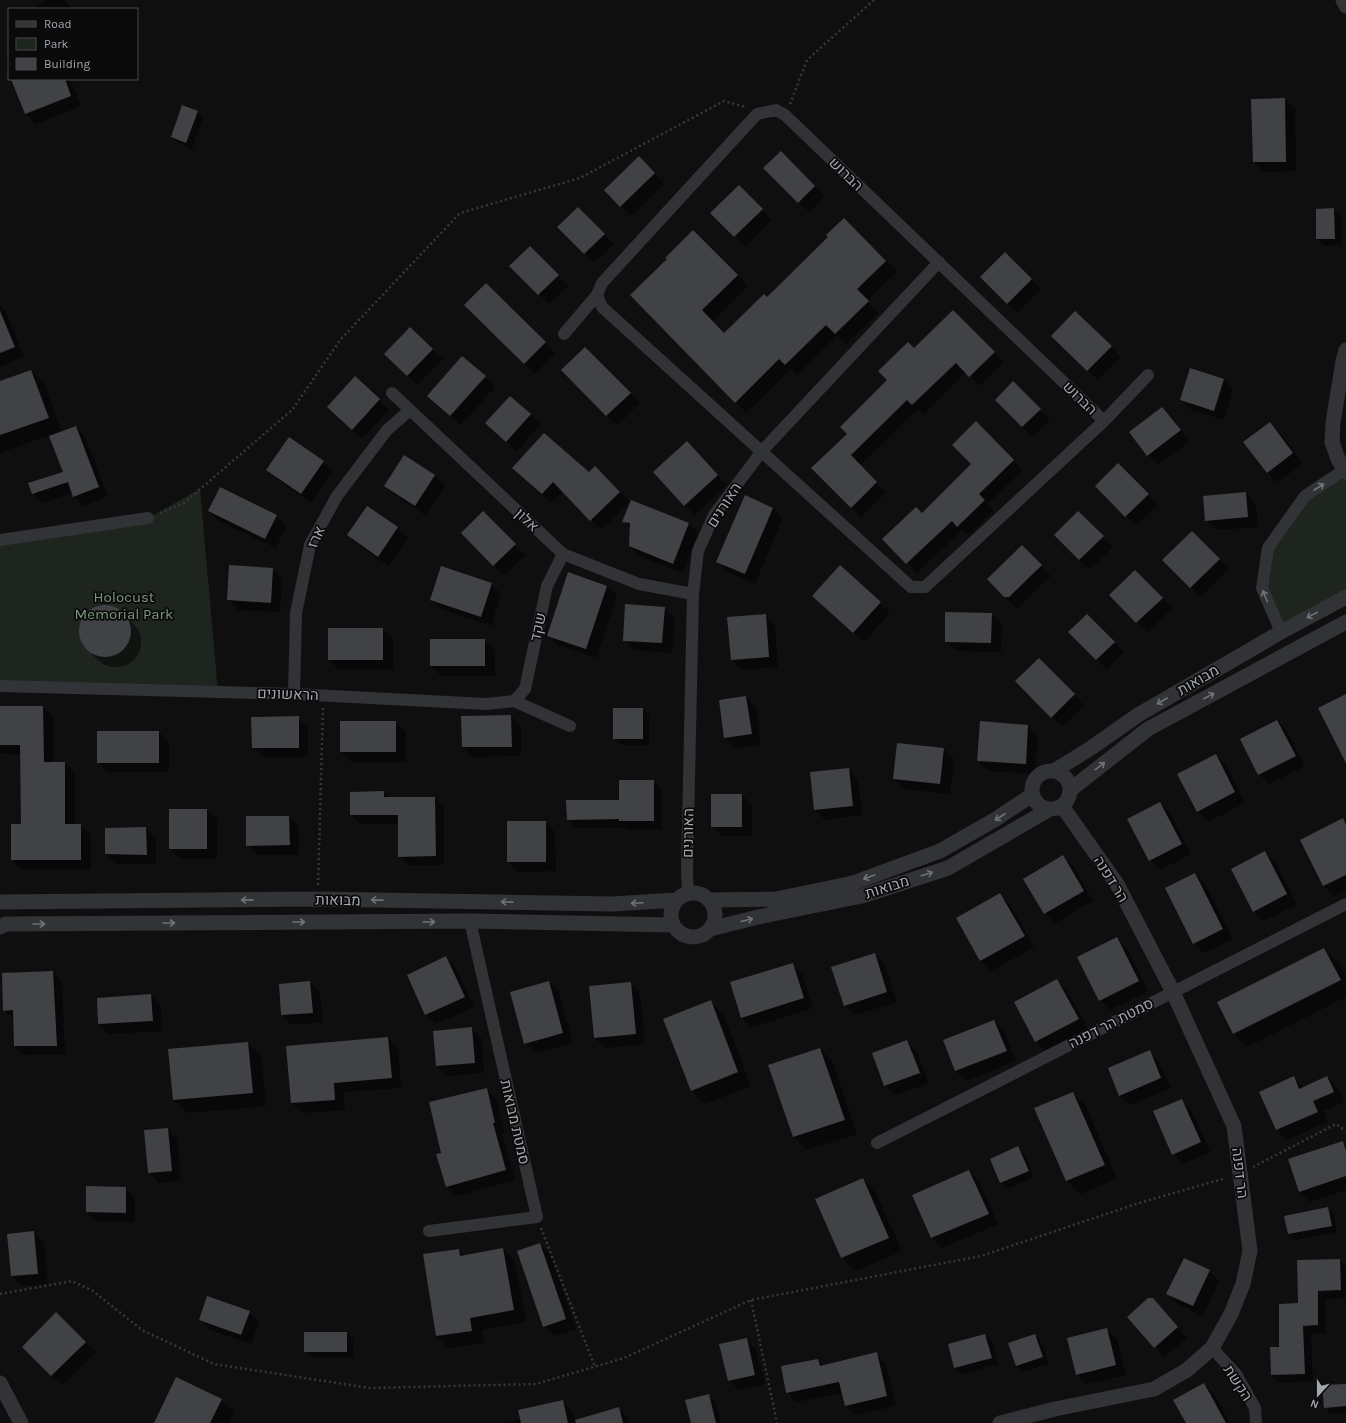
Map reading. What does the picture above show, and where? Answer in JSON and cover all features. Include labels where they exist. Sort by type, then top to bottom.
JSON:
[{"type":"street","points":[[1343,0],[1346,6]]},
{"type":"street","points":[[564,334],[597,295],[602,283],[757,114],[776,110],[785,116]]},
{"type":"street","name":"הברוש","points":[[785,116],[1104,421]]},
{"type":"street","name":"האורנים","points":[[682,897],[687,872],[693,594],[698,551],[714,515],[762,451],[938,262]]},
{"type":"street","name":"הברוש","points":[[597,295],[602,307],[912,587],[925,587],[1104,421],[1148,375]]},
{"type":"street","points":[[1281,632],[1262,588],[1268,548],[1305,496],[1345,471],[1338,459],[1332,442],[1333,423],[1346,350]]},
{"type":"street","name":"אלון","points":[[392,393],[563,554],[639,584],[693,594]]},
{"type":"street","name":"ארז","points":[[294,694],[296,613],[310,545],[337,496],[388,430],[410,410]]},
{"type":"street","points":[[0,540],[148,518]]},
{"type":"street","name":"שקד","points":[[514,701],[525,689],[547,586],[563,554]]},
{"type":"street","name":"מבואות","points":[[1054,772],[1138,715],[1281,632],[1346,597]]},
{"type":"street","name":"מבואות","points":[[1070,790],[1148,729],[1346,622]]},
{"type":"street","name":"הראשונים","points":[[0,686],[324,695],[486,704],[514,701]]},
{"type":"street","points":[[514,701],[570,726]]},
{"type":"street","points":[[1048,771],[1060,774],[1065,778],[1070,790],[1066,802],[1056,808],[1039,805],[1032,795],[1033,782],[1036,777],[1048,771]]},
{"type":"street","name":"מבואות","points":[[709,900],[776,899],[853,883],[940,851],[996,819],[1032,795]]},
{"type":"street","name":"מבואות","points":[[710,930],[758,917],[862,896],[948,868],[1056,808]]},
{"type":"street","name":"הר דפנה","points":[[1000,1423],[1055,1409],[1154,1389],[1187,1370],[1212,1348],[1231,1314],[1243,1284],[1250,1252],[1234,1126],[1173,992],[1117,884],[1056,808]]},
{"type":"street","points":[[695,893],[703,895],[709,900],[712,905],[715,918],[710,930],[704,934],[690,937],[683,935],[678,931],[673,925],[671,912],[672,906],[682,897],[695,893]]},
{"type":"street","name":"מבואות","points":[[0,902],[317,899],[612,904],[682,897]]},
{"type":"street","name":"סמטת הר דפנה","points":[[877,1143],[1346,904]]},
{"type":"street","name":"מבואות","points":[[0,927],[6,924],[470,921],[673,925]]},
{"type":"street","name":"סמטת מבואות","points":[[470,921],[537,1217]]},
{"type":"street","points":[[429,1231],[537,1217]]},
{"type":"street","name":"הקשת","points":[[1212,1348],[1236,1374],[1255,1408],[1256,1423]]},
{"type":"street","points":[[0,1383],[22,1423]]},
{"type":"path","points":[[785,116],[807,60],[874,0]]},
{"type":"path","points":[[148,518],[184,503],[292,410],[341,339],[460,213],[580,178],[724,101],[766,112]]},
{"type":"path","points":[[317,899],[324,695]]},
{"type":"path","points":[[0,1294],[72,1281],[93,1291],[142,1330],[214,1364],[370,1388],[536,1384],[624,1358],[751,1300],[981,1256],[1139,1203],[1240,1174],[1336,1124],[1346,1131]]},
{"type":"path","points":[[537,1217],[595,1367]]},
{"type":"path","points":[[751,1300],[776,1423]]},
{"type":"green space","points":[[1346,472],[1346,597],[1281,632],[1262,588],[1268,548],[1305,496]]},
{"type":"green space","name":"Holocust Memorial Park","points":[[200,489],[218,691],[0,686],[0,540],[148,518]]},
{"type":"building","points":[[11,80],[65,80],[71,96],[25,114]]},
{"type":"building","points":[[1285,98],[1286,162],[1253,162],[1251,99]]},
{"type":"building","points":[[182,105],[198,111],[186,143],[171,137]]},
{"type":"building","points":[[781,151],[815,186],[798,203],[763,168]]},
{"type":"building","points":[[639,156],[655,173],[620,207],[604,190]]},
{"type":"building","points":[[739,185],[763,209],[734,237],[710,213]]},
{"type":"building","points":[[578,207],[605,234],[584,254],[557,227]]},
{"type":"building","points":[[1334,208],[1335,239],[1316,239],[1316,209]]},
{"type":"building","points":[[844,218],[886,261],[857,289],[869,301],[835,334],[826,325],[785,365],[779,359],[735,403],[630,295],[667,259],[665,258],[693,230],[738,275],[702,310],[724,333],[764,294],[767,297],[828,237],[826,235]]},
{"type":"building","points":[[530,246],[559,275],[538,295],[509,266]]},
{"type":"building","points":[[1005,252],[1032,279],[1007,304],[980,277]]},
{"type":"building","points":[[486,283],[546,342],[524,364],[464,305]]},
{"type":"building","points":[[953,310],[995,352],[969,377],[956,363],[912,405],[907,400],[851,455],[877,482],[851,508],[811,468],[847,434],[840,427],[887,380],[878,371],[908,342],[914,348]]},
{"type":"building","points":[[0,311],[15,347],[0,353]]},
{"type":"building","points":[[1075,311],[1112,346],[1087,371],[1051,336]]},
{"type":"building","points":[[410,327],[433,349],[407,376],[384,354]]},
{"type":"building","points":[[585,347],[631,393],[606,416],[561,370]]},
{"type":"building","points":[[462,356],[486,376],[450,416],[427,396]]},
{"type":"building","points":[[1190,368],[1224,379],[1214,411],[1180,400]]},
{"type":"building","points":[[31,370],[49,418],[0,435],[0,381]]},
{"type":"building","points":[[355,376],[380,399],[352,430],[327,407]]},
{"type":"building","points":[[1013,381],[1041,409],[1022,427],[995,400]]},
{"type":"building","points":[[510,396],[531,414],[506,442],[485,423]]},
{"type":"building","points":[[1162,407],[1181,430],[1147,456],[1129,432]]},
{"type":"building","points":[[976,421],[1014,460],[979,494],[985,500],[957,527],[952,521],[906,564],[882,539],[916,507],[922,513],[971,464],[952,445]]},
{"type":"building","points":[[1270,422],[1293,453],[1267,473],[1243,442]]},
{"type":"building","points":[[76,426],[99,487],[73,497],[68,482],[32,494],[28,483],[63,472],[49,436]]},
{"type":"building","points":[[544,433],[589,472],[595,466],[620,492],[590,521],[553,482],[542,494],[512,468]]},
{"type":"building","points":[[289,437],[324,461],[301,494],[266,470]]},
{"type":"building","points":[[687,441],[718,475],[684,506],[653,472]]},
{"type":"building","points":[[404,455],[435,475],[415,506],[384,486]]},
{"type":"building","points":[[1118,463],[1149,494],[1125,517],[1095,486]]},
{"type":"building","points":[[220,487],[277,515],[265,539],[208,511]]},
{"type":"building","points":[[1246,492],[1248,517],[1205,521],[1203,496]]},
{"type":"building","points":[[745,495],[773,508],[745,574],[716,562]]},
{"type":"building","points":[[631,500],[689,523],[673,564],[629,546],[630,523],[622,522]]},
{"type":"building","points":[[367,506],[398,527],[378,557],[347,535]]},
{"type":"building","points":[[483,511],[516,544],[493,566],[461,533]]},
{"type":"building","points":[[1078,511],[1104,536],[1079,560],[1054,535]]},
{"type":"building","points":[[1192,531],[1220,559],[1190,588],[1162,560]]},
{"type":"building","points":[[1022,545],[1042,565],[1009,597],[1004,597],[987,579]]},
{"type":"building","points":[[229,565],[273,568],[271,603],[227,600]]},
{"type":"building","points":[[840,565],[881,602],[853,633],[812,596]]},
{"type":"building","points":[[441,566],[492,583],[481,617],[430,600]]},
{"type":"building","points":[[1135,570],[1163,598],[1136,623],[1109,595]]},
{"type":"building","points":[[568,572],[607,586],[586,649],[547,636]]},
{"type":"building","points":[[625,604],[665,607],[662,643],[623,641]]},
{"type":"building","points":[[100,605],[110,605],[124,612],[131,626],[131,636],[124,650],[110,657],[100,657],[90,653],[83,646],[79,636],[79,626],[83,616],[90,609]]},
{"type":"building","points":[[945,612],[992,613],[991,643],[945,642]]},
{"type":"building","points":[[766,614],[769,657],[731,660],[727,617]]},
{"type":"building","points":[[1087,614],[1115,642],[1096,660],[1068,632]]},
{"type":"building","points":[[328,628],[383,628],[383,660],[328,660]]},
{"type":"building","points":[[430,639],[485,639],[485,666],[430,666]]},
{"type":"building","points":[[1039,658],[1075,694],[1051,718],[1015,681]]},
{"type":"building","points":[[1346,694],[1346,763],[1318,708]]},
{"type":"building","points":[[746,696],[752,734],[724,738],[719,700]]},
{"type":"building","points":[[0,706],[43,706],[44,762],[65,762],[65,824],[81,824],[81,860],[11,860],[11,824],[21,824],[20,745],[0,745]]},
{"type":"building","points":[[613,708],[643,708],[643,739],[613,739]]},
{"type":"building","points":[[511,715],[512,747],[462,747],[461,716]]},
{"type":"building","points":[[299,716],[299,748],[252,748],[251,717]]},
{"type":"building","points":[[1277,720],[1296,756],[1258,775],[1240,739]]},
{"type":"building","points":[[340,721],[396,721],[396,752],[340,752]]},
{"type":"building","points":[[980,721],[1028,725],[1026,764],[977,761]]},
{"type":"building","points":[[97,731],[159,731],[159,763],[97,763]]},
{"type":"building","points":[[897,743],[944,748],[940,784],[893,779]]},
{"type":"building","points":[[1216,754],[1235,792],[1197,812],[1177,774]]},
{"type":"building","points":[[849,768],[853,806],[814,810],[810,772]]},
{"type":"building","points":[[619,780],[654,780],[654,821],[619,821],[619,819],[567,820],[566,800],[619,800]]},
{"type":"building","points":[[384,791],[384,797],[435,797],[436,856],[398,857],[398,815],[350,815],[350,792]]},
{"type":"building","points":[[711,794],[742,794],[742,827],[711,827]]},
{"type":"building","points":[[1160,802],[1182,844],[1149,861],[1127,819]]},
{"type":"building","points":[[169,809],[207,809],[207,849],[169,849]]},
{"type":"building","points":[[246,816],[289,816],[290,845],[246,846]]},
{"type":"building","points":[[1343,818],[1346,825],[1346,875],[1323,886],[1300,840]]},
{"type":"building","points":[[507,821],[546,821],[546,862],[507,862]]},
{"type":"building","points":[[146,827],[147,855],[105,854],[105,828]]},
{"type":"building","points":[[1265,851],[1287,894],[1253,912],[1231,869]]},
{"type":"building","points":[[1063,855],[1084,891],[1044,914],[1023,879]]},
{"type":"building","points":[[1195,873],[1223,929],[1193,944],[1165,888]]},
{"type":"building","points":[[1000,893],[1025,936],[980,961],[956,918]]},
{"type":"building","points":[[1117,937],[1139,981],[1099,1001],[1077,957]]},
{"type":"building","points":[[1324,948],[1341,980],[1233,1034],[1217,1002]]},
{"type":"building","points":[[875,953],[887,992],[844,1006],[831,967]]},
{"type":"building","points":[[446,956],[465,997],[425,1015],[407,975]]},
{"type":"building","points":[[793,963],[804,998],[741,1018],[730,982]]},
{"type":"building","points":[[53,971],[57,1046],[14,1046],[13,1010],[3,1011],[2,973]]},
{"type":"building","points":[[1057,979],[1079,1019],[1035,1042],[1014,1002]]},
{"type":"building","points":[[310,981],[313,1013],[281,1015],[279,984]]},
{"type":"building","points":[[549,981],[563,1033],[524,1044],[510,992]]},
{"type":"building","points":[[631,982],[636,1034],[594,1038],[589,986]]},
{"type":"building","points":[[151,994],[153,1021],[98,1024],[97,998]]},
{"type":"building","points":[[711,1000],[738,1072],[691,1091],[663,1019]]},
{"type":"building","points":[[994,1020],[1007,1051],[955,1071],[943,1040]]},
{"type":"building","points":[[472,1027],[475,1063],[436,1066],[433,1031]]},
{"type":"building","points":[[388,1037],[392,1078],[334,1083],[335,1100],[291,1103],[286,1046]]},
{"type":"building","points":[[907,1040],[920,1073],[884,1086],[872,1053]]},
{"type":"building","points":[[248,1042],[253,1093],[173,1100],[168,1049]]},
{"type":"building","points":[[820,1048],[845,1120],[793,1137],[768,1065]]},
{"type":"building","points":[[1150,1050],[1161,1078],[1119,1096],[1108,1068]]},
{"type":"building","points":[[1294,1076],[1299,1089],[1327,1076],[1334,1092],[1313,1101],[1318,1112],[1276,1130],[1259,1092]]},
{"type":"building","points":[[487,1088],[495,1123],[493,1123],[506,1170],[446,1187],[436,1154],[441,1153],[429,1102]]},
{"type":"building","points":[[1073,1092],[1105,1165],[1066,1181],[1034,1108]]},
{"type":"building","points":[[1182,1099],[1201,1142],[1172,1155],[1153,1111]]},
{"type":"building","points":[[168,1128],[172,1171],[148,1173],[144,1130]]},
{"type":"building","points":[[1343,1141],[1346,1151],[1346,1176],[1299,1192],[1288,1159]]},
{"type":"building","points":[[1018,1146],[1029,1171],[1000,1183],[990,1159]]},
{"type":"building","points":[[969,1170],[989,1214],[931,1238],[912,1195]]},
{"type":"building","points":[[863,1178],[889,1238],[841,1258],[815,1199]]},
{"type":"building","points":[[86,1186],[126,1187],[126,1213],[86,1212]]},
{"type":"building","points":[[1328,1207],[1332,1226],[1288,1234],[1284,1216]]},
{"type":"building","points":[[34,1231],[38,1274],[11,1276],[7,1234]]},
{"type":"building","points":[[540,1243],[566,1319],[543,1327],[517,1251]]},
{"type":"building","points":[[503,1248],[514,1310],[470,1318],[472,1331],[436,1336],[423,1254],[459,1249],[460,1256]]},
{"type":"building","points":[[1184,1258],[1210,1270],[1193,1306],[1166,1294]]},
{"type":"building","points":[[1340,1259],[1341,1290],[1318,1291],[1318,1325],[1303,1326],[1305,1374],[1271,1375],[1270,1347],[1279,1347],[1279,1304],[1298,1303],[1297,1260]]},
{"type":"building","points":[[207,1296],[250,1311],[241,1335],[199,1320]]},
{"type":"building","points":[[1148,1298],[1153,1298],[1178,1327],[1154,1348],[1127,1317]]},
{"type":"building","points":[[56,1312],[86,1342],[51,1376],[22,1347]]},
{"type":"building","points":[[1107,1328],[1116,1365],[1076,1375],[1067,1338]]},
{"type":"building","points":[[304,1332],[347,1332],[347,1352],[304,1352]]},
{"type":"building","points":[[985,1334],[992,1358],[954,1368],[948,1344]]},
{"type":"building","points":[[1035,1334],[1043,1357],[1016,1366],[1008,1343]]},
{"type":"building","points":[[747,1338],[755,1375],[728,1381],[719,1344]]},
{"type":"building","points":[[877,1352],[887,1396],[845,1406],[839,1382],[786,1393],[781,1366],[818,1359],[820,1366]]},
{"type":"building","points":[[176,1377],[222,1399],[210,1423],[154,1423]]},
{"type":"building","points":[[1204,1383],[1226,1423],[1186,1423],[1173,1400]]},
{"type":"building","points":[[1346,1384],[1346,1406],[1324,1408],[1322,1385]]},
{"type":"building","points":[[709,1394],[716,1423],[691,1423],[685,1400]]},
{"type":"building","points":[[563,1400],[568,1423],[521,1423],[518,1410]]},
{"type":"building","points":[[619,1407],[623,1423],[576,1423],[575,1420]]}]
